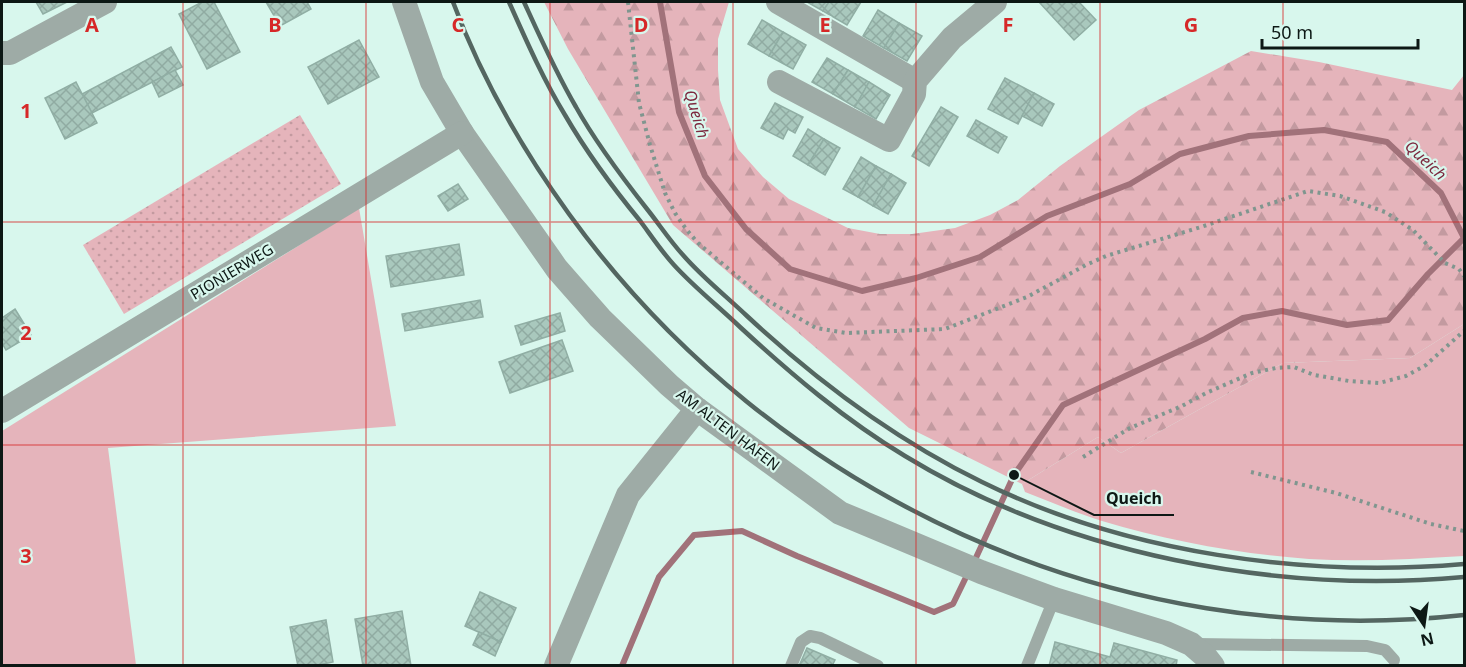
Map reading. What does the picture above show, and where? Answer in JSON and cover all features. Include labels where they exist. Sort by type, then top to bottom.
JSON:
[{"type":"street","points":[[2,53],[10,53],[105,2]]},
{"type":"street","name":"AM ALTEN HAFEN","points":[[404,2],[432,82],[462,133],[557,269],[600,318],[697,410],[840,513],[981,572],[1054,598],[1166,633],[1191,644],[1213,666]]},
{"type":"street","points":[[778,2],[915,81]]},
{"type":"street","points":[[779,82],[889,140],[914,94],[915,81],[952,38],[995,2]]},
{"type":"street","name":"PIONIERWEG","points":[[2,411],[462,133]]},
{"type":"street","points":[[556,666],[628,495],[697,410]]},
{"type":"lane","points":[[1027,666],[1054,598]]},
{"type":"lane","points":[[791,666],[801,642],[810,636],[820,638],[878,666]]},
{"type":"lane","points":[[1191,644],[1367,646],[1385,650],[1394,660]]},
{"type":"path","points":[[628,2],[639,103],[665,193],[675,213],[698,243],[763,298],[816,328],[846,333],[945,329],[1027,297],[1106,256],[1202,227],[1308,191],[1340,196],[1385,212],[1413,230],[1444,263],[1459,269],[1464,276]]},
{"type":"path","points":[[1083,457],[1130,428],[1252,373],[1294,367],[1314,375],[1379,383],[1406,376],[1426,365],[1464,331]]},
{"type":"path","points":[[1251,472],[1336,493],[1431,524],[1464,531]]},
{"type":"green space","points":[[544,2],[729,2],[718,39],[718,70],[720,100],[738,149],[763,177],[789,199],[848,228],[880,234],[912,234],[955,228],[990,215],[1018,200],[1060,166],[1139,110],[1251,51],[1319,62],[1452,90],[1464,75],[1464,324],[1410,358],[1283,363],[1121,453],[1098,437],[1022,484],[909,428],[673,225],[568,49]]},
{"type":"green space","points":[[300,115],[341,184],[124,314],[83,245]]},
{"type":"green space","points":[[359,208],[396,426],[108,448],[136,665],[2,666],[2,431]]},
{"type":"green space","points":[[1464,324],[1464,556],[1328,560],[1231,550],[1153,535],[1102,521],[1025,492],[1022,484],[1098,437],[1121,453],[1283,363],[1410,358]]},
{"type":"building","points":[[36,2],[67,2],[43,14]]},
{"type":"building","points":[[202,2],[214,2],[240,52],[207,69],[179,14]]},
{"type":"building","points":[[266,2],[307,2],[311,9],[280,26]]},
{"type":"building","points":[[807,2],[829,2],[823,11]]},
{"type":"building","points":[[829,2],[861,2],[847,25],[823,11]]},
{"type":"building","points":[[1039,2],[1079,2],[1096,20],[1074,40]]},
{"type":"building","points":[[878,10],[899,23],[884,48],[863,36]]},
{"type":"building","points":[[762,20],[783,32],[769,56],[748,44]]},
{"type":"building","points":[[899,23],[922,36],[907,61],[884,48]]},
{"type":"building","points":[[783,32],[806,45],[793,69],[769,56]]},
{"type":"building","points":[[359,40],[379,77],[328,104],[308,67]]},
{"type":"building","points":[[171,47],[182,67],[92,113],[82,94]]},
{"type":"building","points":[[827,58],[848,70],[833,94],[812,82]]},
{"type":"building","points":[[175,70],[183,85],[159,97],[152,82]]},
{"type":"building","points":[[848,70],[869,82],[855,107],[833,94]]},
{"type":"building","points":[[1005,78],[1034,93],[1018,124],[988,109]]},
{"type":"building","points":[[76,82],[97,123],[65,139],[45,98]]},
{"type":"building","points":[[869,82],[890,95],[876,119],[855,107]]},
{"type":"building","points":[[1034,93],[1054,104],[1042,126],[1022,116]]},
{"type":"building","points":[[775,103],[803,117],[795,133],[788,129],[783,139],[761,128]]},
{"type":"building","points":[[941,107],[958,117],[929,166],[912,156]]},
{"type":"building","points":[[976,120],[1007,137],[998,153],[967,136]]},
{"type":"building","points":[[808,129],[824,139],[808,165],[793,156]]},
{"type":"building","points":[[824,139],[840,148],[825,175],[808,165]]},
{"type":"building","points":[[861,157],[876,166],[858,197],[843,189]]},
{"type":"building","points":[[876,166],[891,174],[873,206],[858,197]]},
{"type":"building","points":[[891,174],[906,183],[888,214],[873,206]]},
{"type":"building","points":[[458,184],[468,199],[448,211],[438,196]]},
{"type":"building","points":[[459,244],[464,275],[391,287],[386,256]]},
{"type":"building","points":[[480,300],[483,317],[405,331],[402,314]]},
{"type":"building","points":[[15,309],[31,335],[6,350],[2,343],[2,318]]},
{"type":"building","points":[[560,313],[565,331],[521,345],[515,326]]},
{"type":"building","points":[[562,340],[573,371],[510,393],[499,362]]},
{"type":"building","points":[[480,592],[516,608],[501,642],[465,626]]},
{"type":"building","points":[[402,611],[411,666],[363,666],[355,619]]},
{"type":"building","points":[[326,620],[333,662],[314,666],[298,666],[290,627]]},
{"type":"building","points":[[479,632],[501,642],[495,656],[473,645]]},
{"type":"building","points":[[1055,642],[1110,657],[1114,643],[1177,660],[1176,666],[1049,666]]},
{"type":"building","points":[[807,648],[835,660],[832,666],[799,666]]},
{"type":"waterway","name":"Queich","points":[[660,2],[679,112],[705,176],[746,229],[790,269],[862,291],[916,278],[980,257],[1047,216],[1130,184],[1180,154],[1249,136],[1324,130],[1387,142],[1441,193],[1464,238]]},
{"type":"waterway","name":"Queich","points":[[974,562],[1014,475],[1063,405],[1205,339],[1243,318],[1282,311],[1347,325],[1388,320],[1428,274],[1464,238]]},
{"type":"waterway","name":"Queich","points":[[622,666],[659,577],[694,535],[742,531],[934,612],[953,604],[969,571]]},
{"type":"railway","points":[[453,2],[476,58],[535,164],[569,214],[652,314],[747,401],[851,475],[963,535],[1082,579],[1207,608],[1334,620],[1464,615]]},
{"type":"railway","points":[[509,2],[542,73],[573,129],[610,183],[670,260],[698,289],[799,379],[840,412],[905,456],[968,490],[1034,519],[1103,542],[1175,560],[1247,572],[1320,579],[1393,581],[1464,577]]},
{"type":"railway","points":[[524,2],[548,55],[592,133],[618,172],[678,250],[706,279],[829,386],[858,408],[919,447],[982,482],[1038,506],[1096,527],[1156,543],[1217,555],[1280,563],[1342,567],[1464,564]]},
{"type":"place","name":"Queich","points":[[1014,475]]}]
